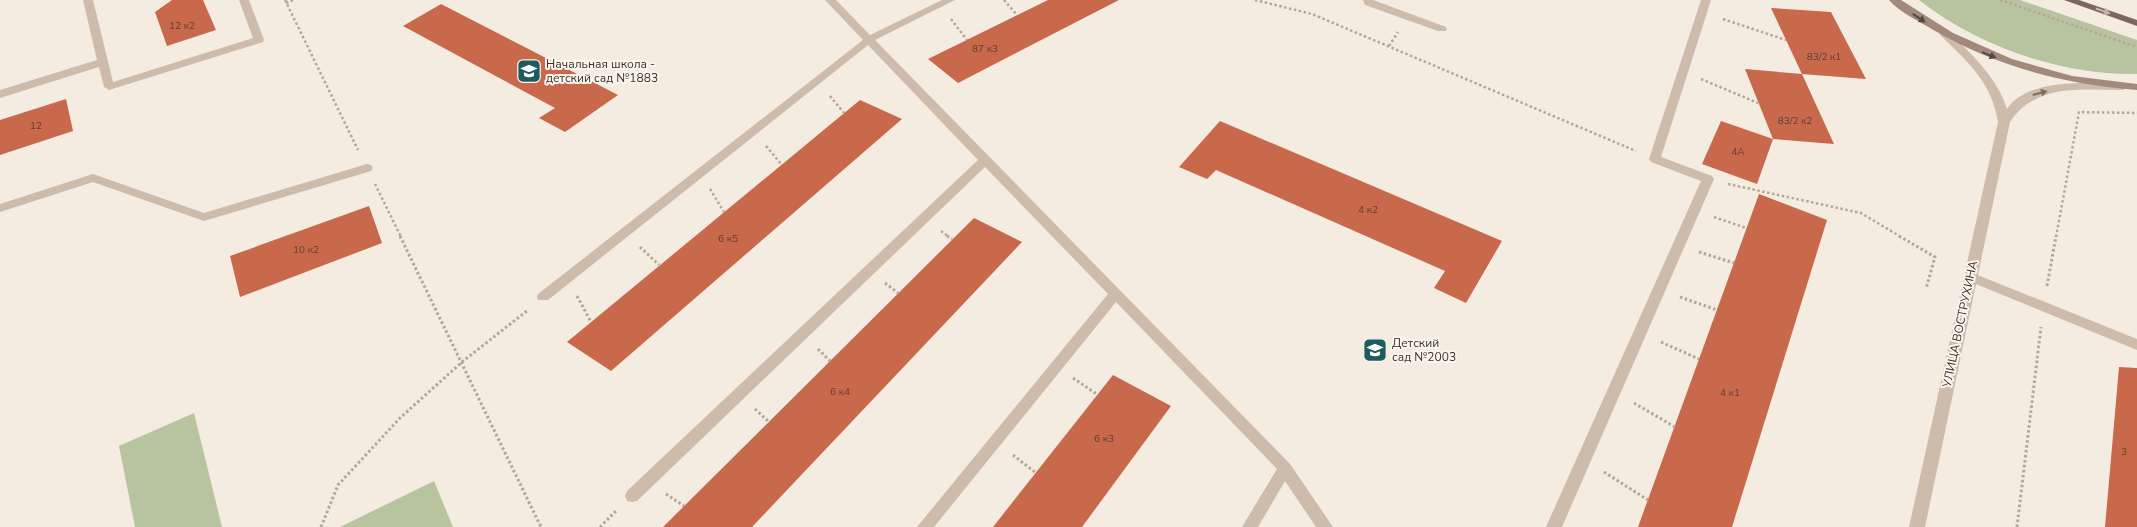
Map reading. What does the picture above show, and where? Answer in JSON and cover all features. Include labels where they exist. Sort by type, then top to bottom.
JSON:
[{"type":"main road","points":[[1894,0],[1945,34],[1988,54],[2030,69],[2065,78],[2136,87]]},
{"type":"main road","points":[[2069,0],[2137,23]]},
{"type":"street","points":[[88,0],[109,87],[258,40],[244,0]]},
{"type":"street","points":[[830,0],[1285,468],[1325,527]]},
{"type":"street","points":[[1368,0],[1369,3],[1442,29]]},
{"type":"street","points":[[543,297],[870,39],[945,2]]},
{"type":"street","points":[[1554,527],[1708,179],[1655,158],[1704,6]]},
{"type":"street","name":"УЛИЦА ВОСТРУХИНА","points":[[1945,34],[1990,81],[2003,107],[2004,122]]},
{"type":"street","points":[[0,94],[102,62]]},
{"type":"street","name":"УЛИЦА ВОСТРУХИНА","points":[[1917,527],[2004,122],[2010,109],[2034,93],[2082,86],[2136,87]]},
{"type":"street","points":[[632,496],[986,159]]},
{"type":"street","points":[[0,208],[92,178],[204,217],[367,168]]},
{"type":"street","points":[[1970,277],[2137,345]]},
{"type":"street","points":[[925,527],[1116,293]]},
{"type":"street","points":[[1250,527],[1285,468]]},
{"type":"path","points":[[293,0],[285,2],[542,527]]},
{"type":"path","points":[[1004,0],[1017,15]]},
{"type":"path","points":[[1255,0],[1312,14],[1655,158]]},
{"type":"path","points":[[2000,0],[2137,47]]},
{"type":"path","points":[[945,2],[967,40]]},
{"type":"path","points":[[1704,6],[1786,40]]},
{"type":"path","points":[[1683,71],[1758,103]]},
{"type":"path","points":[[1708,179],[1861,213],[1935,257],[1926,289]]},
{"type":"path","points":[[1694,210],[1746,228]]},
{"type":"path","points":[[625,233],[660,266]]},
{"type":"path","points":[[1678,246],[1734,263]]},
{"type":"path","points":[[568,278],[591,322]]},
{"type":"path","points":[[1659,289],[1717,310]]},
{"type":"path","points":[[320,527],[338,485],[400,418],[462,362],[543,297]]},
{"type":"path","points":[[1639,333],[1699,359]]},
{"type":"path","points":[[1056,367],[1098,395]]},
{"type":"path","points":[[1614,391],[1675,426]]},
{"type":"path","points":[[995,441],[1036,473]]},
{"type":"path","points":[[1584,459],[1648,500]]},
{"type":"green space","points":[[1919,0],[2020,0],[2137,40],[2137,74],[2079,69],[2022,55],[1968,32],[1942,17]]},
{"type":"green space","points":[[194,413],[222,527],[135,527],[119,446]]},
{"type":"green space","points":[[434,481],[453,527],[340,527]]},
{"type":"building","points":[[172,0],[203,0],[216,30],[167,46],[155,12]]},
{"type":"building","points":[[1048,0],[1119,0],[958,83],[928,59]]},
{"type":"building","name":"Начальная школа - детский сад №1883","points":[[441,4],[618,95],[565,132],[539,118],[555,108],[403,26]]},
{"type":"building","points":[[1771,8],[1831,12],[1866,79],[1802,74]]},
{"type":"building","points":[[1745,69],[1802,74],[1834,144],[1773,139]]},
{"type":"building","points":[[66,99],[73,131],[0,155],[0,120]]},
{"type":"building","points":[[860,100],[902,119],[611,371],[567,342]]},
{"type":"building","points":[[1220,121],[1502,241],[1466,303],[1434,288],[1445,271],[1216,170],[1207,179],[1179,167]]},
{"type":"building","points":[[1721,121],[1773,139],[1757,184],[1702,164]]},
{"type":"building","points":[[1759,194],[1827,220],[1732,527],[1638,527]]},
{"type":"building","points":[[369,206],[382,243],[240,297],[230,256]]},
{"type":"building","points":[[974,218],[1022,242],[752,527],[663,527]]},
{"type":"building","points":[[2119,367],[2137,368],[2137,527],[2105,527]]},
{"type":"building","points":[[1113,375],[1171,406],[1082,527],[993,527]]},
{"type":"place","name":"Начальная школа - детский сад №1883","points":[[529,71]]},
{"type":"place","name":"Детский сад №2003","points":[[1375,350]]}]
